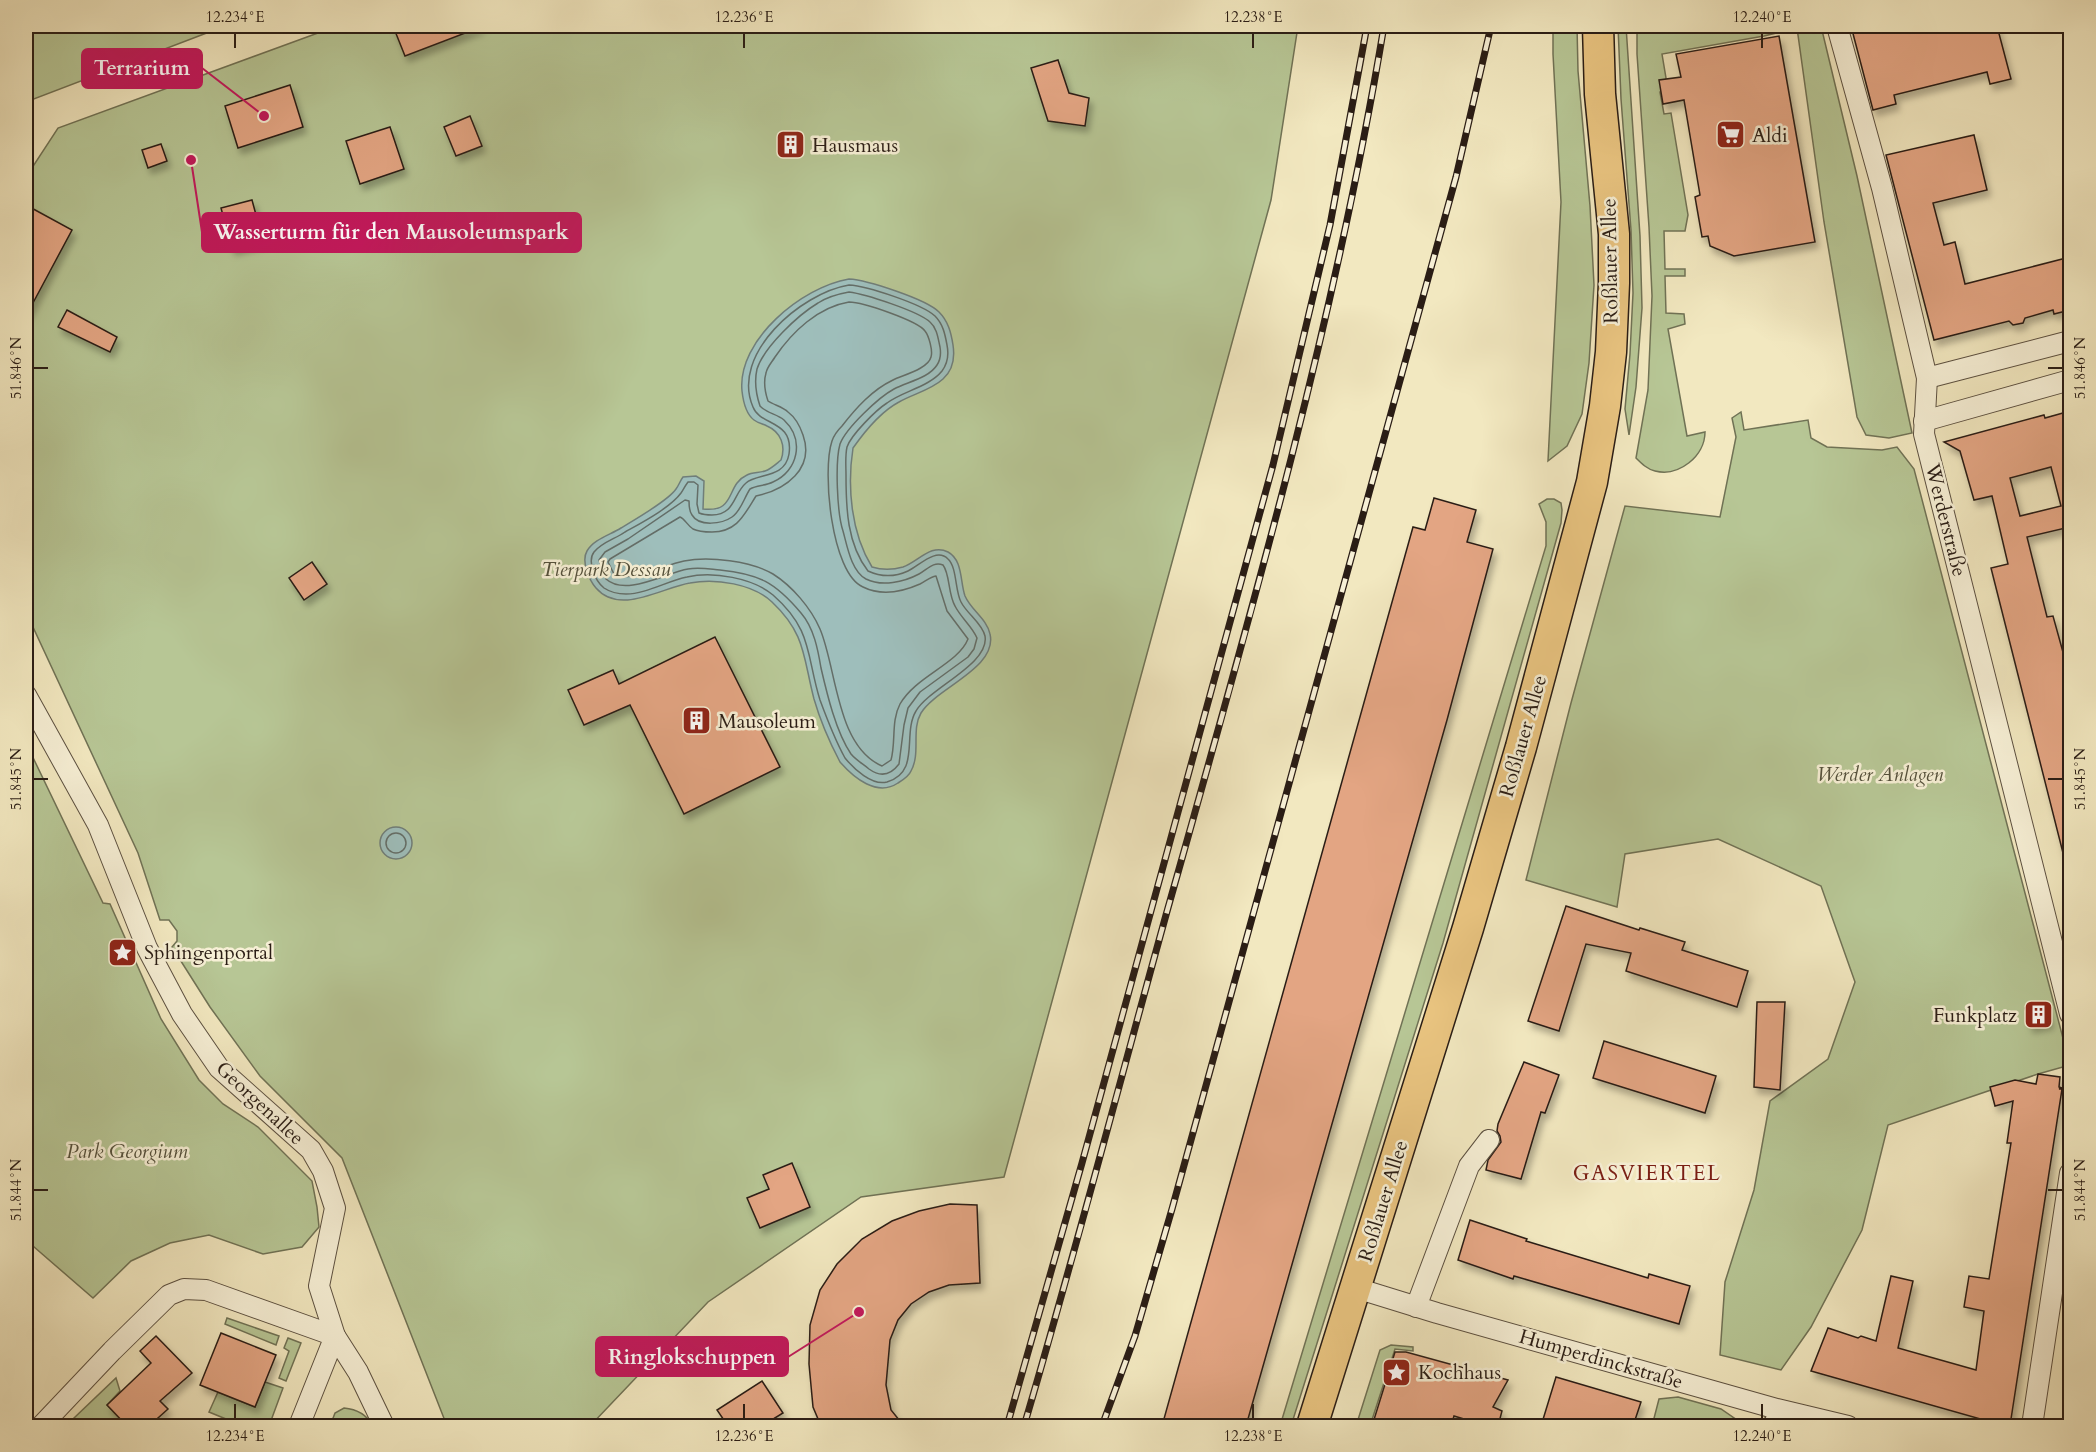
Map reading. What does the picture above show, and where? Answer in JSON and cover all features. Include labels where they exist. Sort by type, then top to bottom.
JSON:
[{"type":"main road","name":"Roßlauer Allee","points":[[1312,1426],[1468,928],[1521,747],[1592,482],[1605,406],[1611,351],[1614,283],[1614,234],[1600,94],[1598,26]]},
{"type":"street","name":"Werderstraße","points":[[1837,26],[1882,188],[1927,378],[1924,434],[2070,1014]]},
{"type":"street","points":[[1927,378],[2070,341]]},
{"type":"street","points":[[1924,421],[2070,380]]},
{"type":"street","name":"Georgenallee","points":[[26,694],[98,825],[147,948],[182,1014],[219,1068],[311,1150],[324,1171],[335,1208],[319,1286],[335,1336],[358,1372],[384,1426]]},
{"type":"street","points":[[1416,1307],[1469,1166],[1489,1140]]},
{"type":"street","points":[[2032,1426],[2070,1173]]},
{"type":"street","name":"Humperdinckstraße","points":[[1356,1288],[1774,1418],[1848,1426]]},
{"type":"street","points":[[41,1426],[169,1294],[184,1289],[206,1290],[335,1336],[299,1426]]},
{"type":"green space","points":[[26,26],[225,26],[26,102]]},
{"type":"green space","name":"Tierpark Dessau","points":[[337,26],[1298,26],[1271,200],[1004,1177],[861,1197],[708,1302],[590,1426],[447,1426],[342,1158],[260,1076],[210,1007],[172,947],[177,941],[177,931],[169,920],[160,920],[138,853],[26,612],[26,177],[58,128]]},
{"type":"green space","points":[[1553,26],[1577,26],[1578,71],[1590,206],[1594,285],[1589,363],[1582,414],[1567,446],[1548,461],[1561,202]]},
{"type":"green space","points":[[1618,26],[1626,26],[1640,236],[1642,308],[1636,387],[1629,435],[1625,409],[1633,293]]},
{"type":"green space","points":[[1637,26],[1821,26],[1857,176],[1912,433],[1889,438],[1866,435],[1857,417],[1824,222],[1797,28],[1662,54],[1668,90],[1660,92],[1664,114],[1671,113],[1688,215],[1685,231],[1664,231],[1665,269],[1685,269],[1685,276],[1665,276],[1666,313],[1684,314],[1685,324],[1668,329],[1687,436],[1705,432],[1701,449],[1689,463],[1681,468],[1664,472],[1652,470],[1636,458],[1648,390],[1652,296]]},
{"type":"green space","name":"Werder Anlagen","points":[[1741,412],[1744,430],[1808,420],[1811,438],[1827,447],[1882,450],[1897,447],[1914,469],[2070,1065],[1888,1125],[1862,1230],[1811,1327],[1781,1370],[1720,1355],[1725,1282],[1754,1190],[1770,1101],[1828,1059],[1855,982],[1821,886],[1718,839],[1625,854],[1617,907],[1526,880],[1625,506],[1720,517],[1736,437],[1732,418]]},
{"type":"green space","points":[[1547,499],[1554,499],[1561,503],[1561,523],[1443,943],[1291,1426],[1280,1426],[1546,546],[1546,522],[1539,504]]},
{"type":"green space","name":"Park Georgium","points":[[26,743],[103,903],[110,904],[161,1019],[199,1080],[223,1104],[258,1127],[312,1181],[319,1227],[302,1247],[263,1254],[209,1235],[170,1243],[131,1261],[93,1298],[26,1240]]},
{"type":"green space","points":[[227,1318],[279,1336],[276,1345],[225,1324]]},
{"type":"green space","points":[[288,1338],[301,1343],[286,1381],[279,1378],[289,1351],[284,1348]]},
{"type":"green space","points":[[1391,1345],[1413,1347],[1413,1351],[1395,1349],[1370,1426],[1356,1426],[1380,1350]]},
{"type":"green space","points":[[116,1378],[120,1391],[107,1405],[127,1426],[82,1426],[74,1418]]},
{"type":"green space","points":[[265,1382],[283,1388],[269,1426],[243,1426],[209,1412],[218,1392],[255,1407]]},
{"type":"green space","points":[[1678,1397],[1721,1409],[1743,1424],[1753,1426],[1652,1426],[1659,1399]]},
{"type":"green space","points":[[344,1408],[361,1413],[373,1426],[330,1426],[335,1413]]},
{"type":"water","points":[[849,279],[896,291],[932,307],[942,315],[947,323],[954,350],[951,368],[943,379],[885,411],[853,448],[851,494],[859,540],[872,567],[880,569],[895,569],[909,565],[930,551],[948,552],[959,566],[965,596],[986,624],[990,634],[990,646],[985,657],[921,713],[917,727],[914,764],[910,773],[898,783],[882,788],[866,784],[840,762],[816,707],[802,647],[791,625],[772,602],[745,587],[711,581],[690,583],[642,598],[617,600],[606,596],[596,588],[585,565],[585,555],[594,543],[659,505],[672,494],[683,477],[696,476],[704,481],[703,509],[714,509],[726,503],[740,479],[749,474],[763,472],[781,460],[783,450],[779,436],[772,429],[751,417],[744,403],[743,372],[750,353],[761,335],[793,305],[831,284]]},
{"type":"water","points":[[396,827],[407,832],[412,843],[407,854],[396,859],[385,854],[380,843],[385,832]]},
{"type":"building","points":[[393,26],[480,26],[481,27],[405,56]]},
{"type":"building","points":[[1851,26],[1997,26],[2011,79],[1990,84],[1987,72],[1894,95],[1896,104],[1873,110]]},
{"type":"building","points":[[1779,36],[1815,242],[1734,256],[1710,246],[1708,236],[1702,237],[1695,197],[1700,195],[1684,100],[1663,104],[1659,80],[1681,77],[1676,54]]},
{"type":"building","points":[[1058,60],[1069,93],[1089,98],[1085,126],[1048,121],[1031,68]]},
{"type":"building","points":[[290,85],[303,127],[238,148],[225,106]]},
{"type":"building","points":[[470,116],[482,146],[456,156],[444,127]]},
{"type":"building","points":[[390,127],[404,169],[360,184],[346,141]]},
{"type":"building","points":[[1974,135],[1987,190],[1933,203],[1944,245],[1955,242],[1965,284],[2070,257],[2070,310],[2054,314],[2053,310],[2025,318],[2023,323],[2013,325],[2009,321],[1934,340],[1886,155]]},
{"type":"building","points":[[161,144],[167,161],[148,168],[142,150]]},
{"type":"building","points":[[252,200],[263,241],[232,249],[221,208]]},
{"type":"building","points":[[26,205],[72,230],[26,316]]},
{"type":"building","points":[[67,310],[117,337],[110,352],[58,327]]},
{"type":"building","points":[[2070,411],[2070,527],[2027,537],[2047,617],[2053,616],[2066,663],[2070,662],[2070,852],[2063,853],[1991,568],[2008,564],[1992,496],[1974,500],[1960,451],[1944,442],[2044,415],[2045,418]],"holes":[[[2051,467],[2061,506],[2020,516],[2010,478]]]},
{"type":"building","points":[[1434,498],[1476,510],[1467,542],[1493,549],[1447,720],[1246,1426],[1162,1426],[1413,527],[1425,530]]},
{"type":"building","points":[[312,562],[327,584],[304,600],[289,578]]},
{"type":"building","name":"Mausoleum","points":[[715,637],[780,767],[684,814],[630,705],[584,725],[568,690],[613,670],[619,684]]},
{"type":"building","points":[[1566,906],[1639,930],[1640,928],[1685,942],[1682,950],[1748,971],[1737,1007],[1626,971],[1631,953],[1586,944],[1559,1031],[1528,1021]]},
{"type":"building","points":[[1757,1002],[1785,1002],[1780,1090],[1754,1087]]},
{"type":"building","name":"Funkplatz","points":[[2045,1003],[2050,1023],[2030,1027],[2025,1008]]},
{"type":"building","points":[[1604,1041],[1716,1076],[1705,1113],[1593,1078]]},
{"type":"building","points":[[1524,1062],[1559,1075],[1545,1113],[1541,1112],[1521,1179],[1486,1170],[1488,1160],[1501,1142],[1497,1131],[1498,1124]]},
{"type":"building","points":[[2038,1074],[2060,1077],[2059,1087],[2062,1088],[2059,1089],[2062,1089],[2011,1419],[1998,1424],[1811,1371],[1828,1328],[1858,1338],[1861,1336],[1876,1341],[1891,1276],[1913,1281],[1898,1348],[1976,1370],[1984,1311],[1964,1307],[1969,1276],[1989,1279],[2011,1143],[2007,1143],[2013,1101],[1995,1106],[1990,1087],[2015,1080],[2036,1084]]},
{"type":"building","points":[[792,1163],[810,1207],[760,1228],[747,1198],[769,1189],[763,1175]]},
{"type":"building","points":[[950,1204],[977,1205],[980,1283],[949,1285],[929,1292],[911,1304],[898,1320],[890,1340],[886,1385],[891,1410],[904,1426],[821,1426],[813,1407],[809,1364],[810,1325],[820,1290],[837,1264],[862,1239],[892,1221],[919,1211]]},
{"type":"building","points":[[1470,1220],[1527,1239],[1526,1241],[1648,1278],[1649,1274],[1690,1286],[1679,1324],[1514,1276],[1513,1279],[1458,1260]]},
{"type":"building","points":[[221,1333],[276,1355],[255,1407],[200,1385]]},
{"type":"building","points":[[156,1336],[192,1373],[160,1401],[168,1409],[149,1426],[127,1426],[107,1405],[151,1363],[140,1351]]},
{"type":"building","points":[[1395,1352],[1406,1352],[1508,1380],[1493,1407],[1502,1411],[1498,1426],[1487,1426],[1454,1416],[1451,1426],[1372,1426]]},
{"type":"building","points":[[1556,1377],[1641,1402],[1633,1426],[1541,1426]]},
{"type":"building","points":[[762,1381],[783,1413],[762,1426],[728,1426],[717,1410]]},
{"type":"railway","points":[[1007,1426],[1082,1163],[1273,465],[1330,225],[1367,26]]},
{"type":"railway","points":[[1024,1426],[1079,1235],[1287,473],[1341,251],[1384,26]]},
{"type":"railway","points":[[1102,1426],[1135,1336],[1172,1209],[1456,177],[1491,26]]},
{"type":"place","name":"Terrarium","points":[[264,116]]},
{"type":"place","name":"Aldi","points":[[1731,135]]},
{"type":"place","name":"Hausmaus","points":[[791,145]]},
{"type":"place","name":"Wasserturm für den Mausoleumspark","points":[[191,160]]},
{"type":"place","name":"Mausoleum","points":[[697,721]]},
{"type":"place","name":"Sphingenportal","points":[[123,952]]},
{"type":"place","name":"Funkplatz","points":[[2038,1015]]},
{"type":"place","name":"Ringlokschuppen","points":[[859,1312]]},
{"type":"place","name":"Kochhaus","points":[[1397,1372]]},
{"type":"district","name":"GASVIERTEL","points":[[1647,1173]]}]
